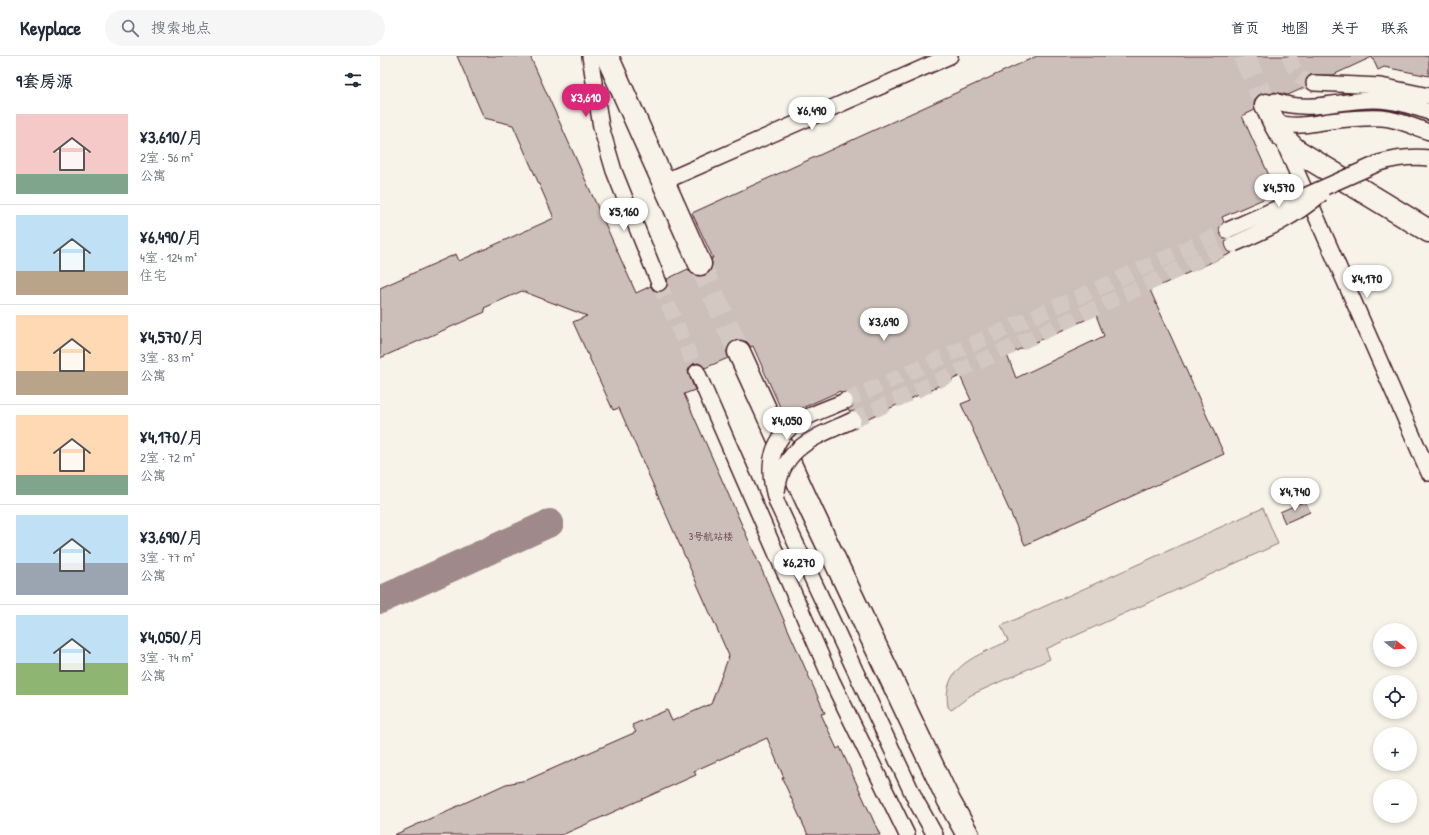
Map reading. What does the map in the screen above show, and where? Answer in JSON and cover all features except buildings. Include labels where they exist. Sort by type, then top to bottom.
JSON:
[{"type":"highway","points":[[607,56],[700,264]]},
{"type":"highway","points":[[1273,116],[1288,144],[1305,156],[1429,231]]},
{"type":"highway","points":[[739,352],[812,512],[949,801],[968,835]]},
{"type":"street","points":[[590,56],[601,127],[614,172],[659,282]]},
{"type":"street","points":[[619,56],[627,100]]},
{"type":"street","points":[[663,182],[919,62],[950,56]]},
{"type":"street","points":[[1314,84],[1381,86],[1429,96]]},
{"type":"street","points":[[1273,116],[1290,105],[1306,106],[1374,100],[1392,101],[1429,112]]},
{"type":"street","points":[[1273,116],[1287,125],[1296,126],[1346,119],[1383,118],[1402,122],[1429,132]]},
{"type":"street","points":[[1273,116],[1429,473]]},
{"type":"street","points":[[1228,230],[1379,163],[1393,159],[1420,157],[1429,158]]},
{"type":"street","points":[[1234,244],[1292,216],[1305,208],[1332,184]]},
{"type":"street","points":[[697,372],[832,681],[907,835]]},
{"type":"street","points":[[845,401],[796,423],[787,431],[773,453],[770,464],[770,477],[777,503],[916,801],[935,835]]},
{"type":"street","points":[[777,503],[777,485],[785,464],[796,450],[809,440],[853,420]]},
{"type":"shaded area","points":[[1263,508],[1278,544],[1046,649],[1050,659],[971,695],[951,710],[948,707],[947,693],[950,681],[956,672],[974,657],[1008,641],[1001,626]]},
{"type":"taxiway","points":[[380,600],[550,523]]},
{"type":"tunnel","points":[[1244,56],[1266,105]]},
{"type":"tunnel","points":[[1289,56],[1297,74],[1304,80],[1314,83]]},
{"type":"tunnel","points":[[1259,90],[1271,100],[1275,101]]},
{"type":"tunnel","points":[[845,401],[1228,230]]},
{"type":"tunnel","points":[[853,420],[1234,244]]},
{"type":"tunnel","points":[[700,264],[739,352]]},
{"type":"tunnel","points":[[659,283],[697,372]]}]
